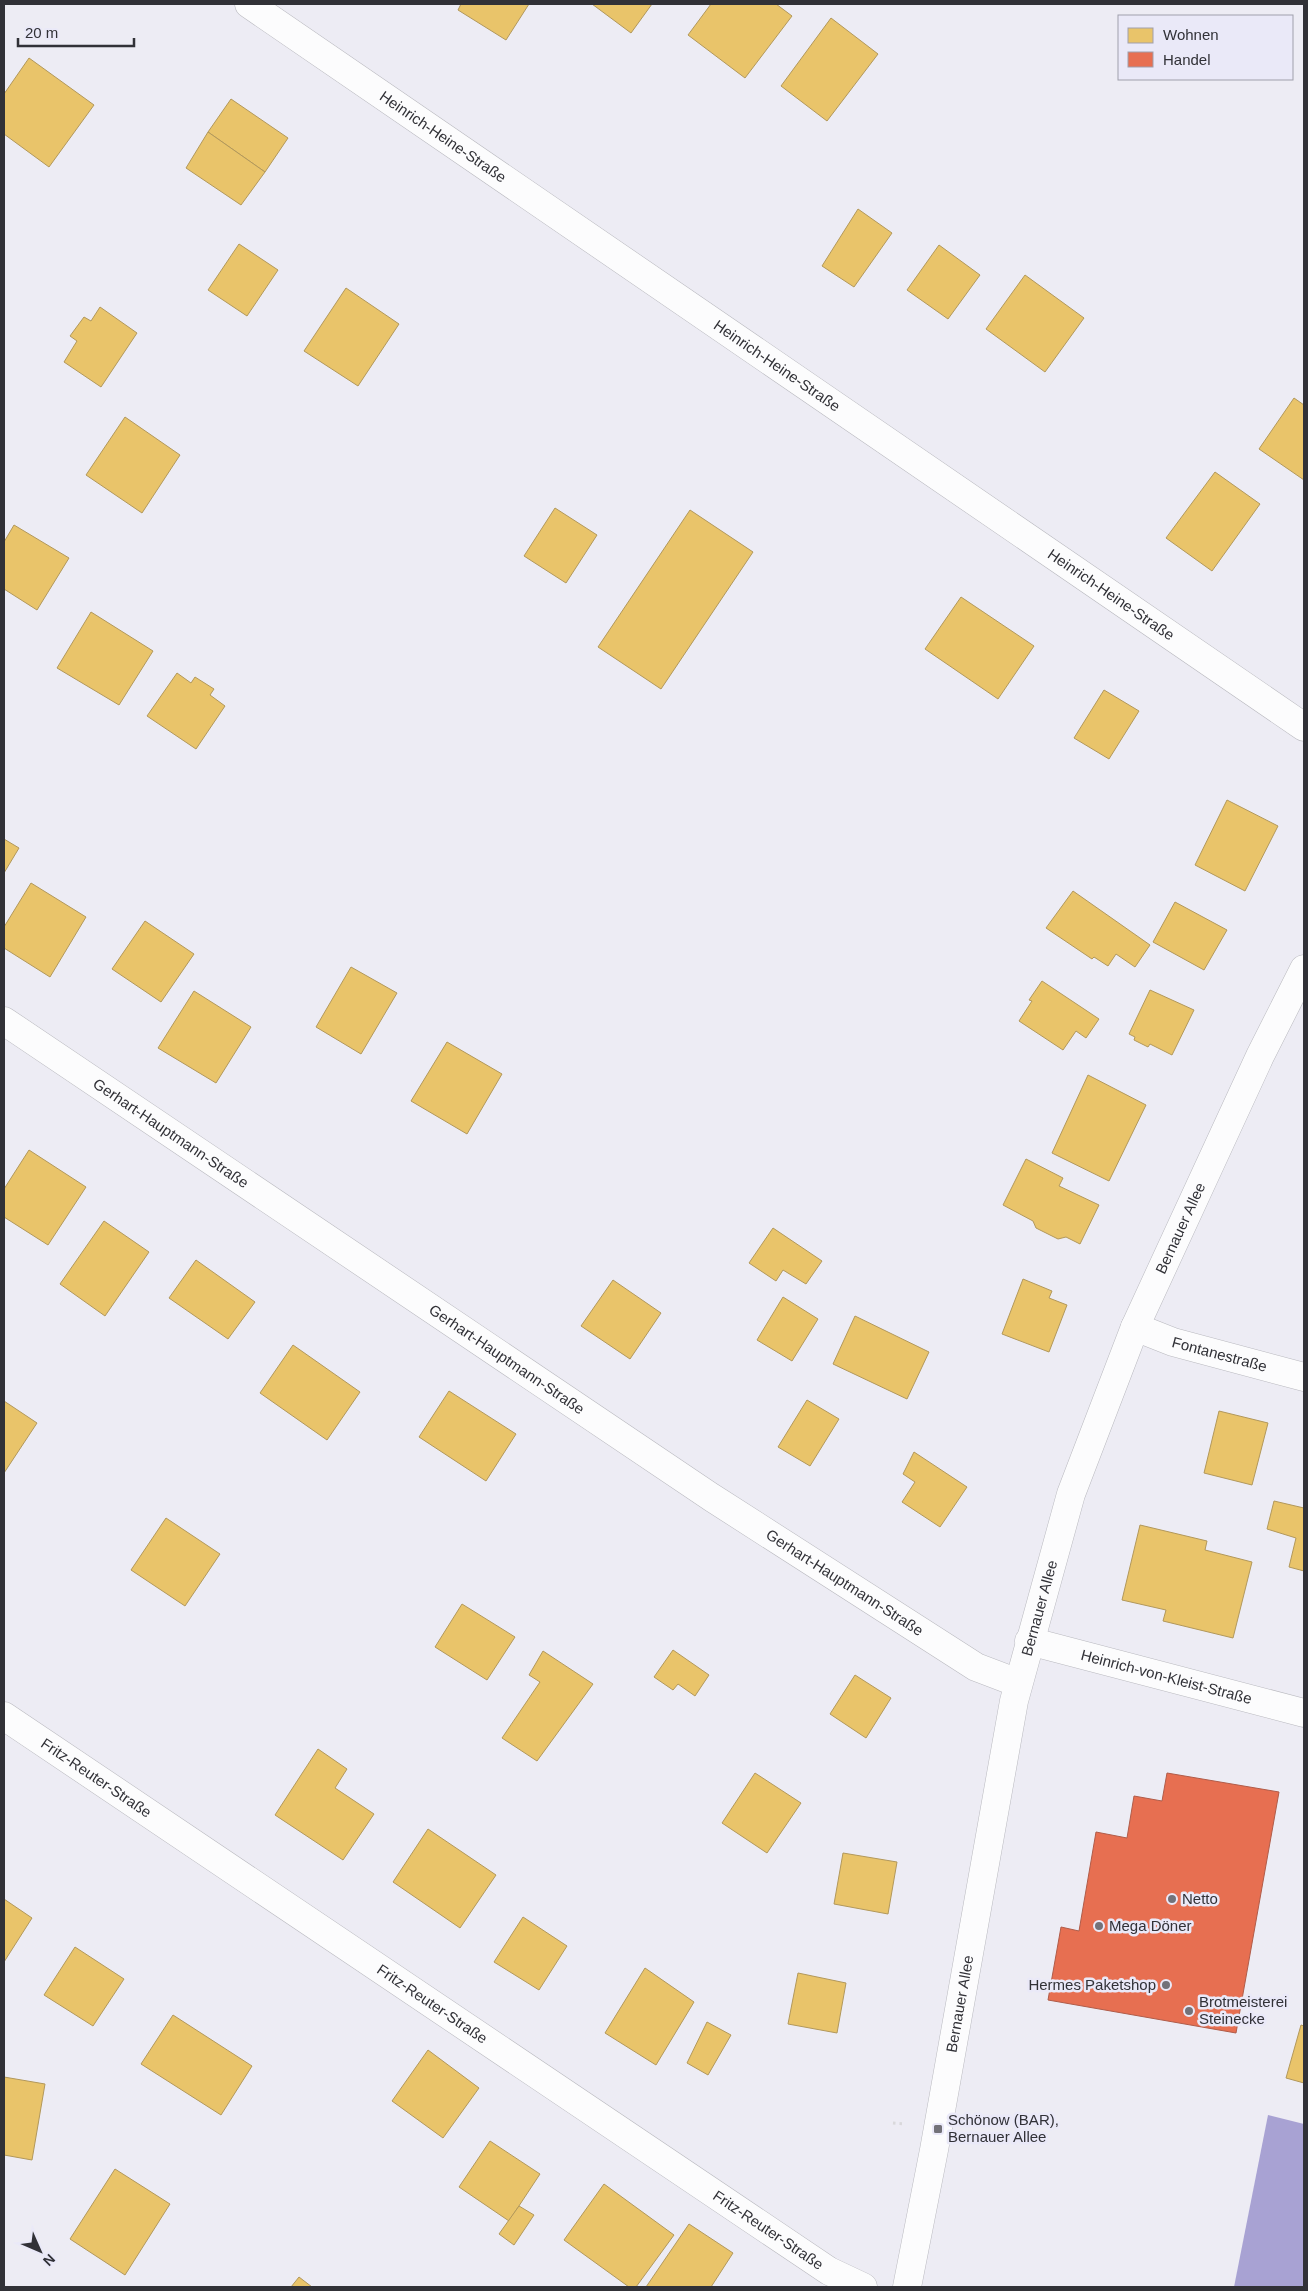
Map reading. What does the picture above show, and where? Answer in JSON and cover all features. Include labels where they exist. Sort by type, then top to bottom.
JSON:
[{"type":"street","name":"Heinrich-Heine-Straße","points":[[249,4],[1304,728]]},
{"type":"street","name":"Bernauer Allee","points":[[907,2287],[934,2150],[1018,1683],[1071,1494],[1135,1327],[1260,1056],[1304,969]]},
{"type":"street","name":"Gerhart-Hauptmann-Straße","points":[[4,1022],[711,1497],[976,1667],[1018,1683]]},
{"type":"street","name":"Fontanestraße","points":[[1135,1327],[1173,1342],[1304,1376]]},
{"type":"street","name":"Heinrich-von-Kleist-Straße","points":[[1029,1642],[1304,1713]]},
{"type":"street","name":"Fritz-Reuter-Straße","points":[[4,1716],[829,2271],[863,2287]]},
{"type":"shaded area","points":[[1268,2115],[1304,2124],[1304,2287],[1234,2287]]},
{"type":"building: Wohnen","points":[[461,4],[529,4],[506,40],[458,10]]},
{"type":"building: Wohnen","points":[[592,4],[652,4],[631,33]]},
{"type":"building: Wohnen","points":[[711,4],[776,4],[792,16],[745,78],[688,35]]},
{"type":"building: Wohnen","points":[[831,18],[878,54],[827,121],[781,86]]},
{"type":"building: Wohnen","points":[[29,58],[94,105],[49,167],[4,134],[4,94]]},
{"type":"building: Wohnen","points":[[231,99],[288,138],[265,172],[208,132]]},
{"type":"building: Wohnen","points":[[208,132],[265,172],[241,205],[186,168]]},
{"type":"building: Wohnen","points":[[858,209],[892,233],[854,287],[822,266]]},
{"type":"building: Wohnen","points":[[239,244],[278,270],[247,316],[208,290]]},
{"type":"building: Wohnen","points":[[939,245],[980,275],[948,319],[907,290]]},
{"type":"building: Wohnen","points":[[1025,275],[1084,318],[1045,372],[986,329]]},
{"type":"building: Wohnen","points":[[346,288],[399,324],[358,386],[304,351]]},
{"type":"building: Wohnen","points":[[100,307],[137,333],[101,387],[64,362],[77,341],[70,336],[84,317],[91,321]]},
{"type":"building: Wohnen","points":[[1294,398],[1304,405],[1304,480],[1259,449]]},
{"type":"building: Wohnen","points":[[125,417],[180,455],[142,513],[86,475]]},
{"type":"building: Wohnen","points":[[1215,472],[1260,504],[1212,571],[1166,538]]},
{"type":"building: Wohnen","points":[[555,508],[597,535],[566,583],[524,556]]},
{"type":"building: Wohnen","points":[[690,510],[753,552],[661,689],[598,647]]},
{"type":"building: Wohnen","points":[[14,525],[69,558],[37,610],[4,589],[4,542]]},
{"type":"building: Wohnen","points":[[961,597],[1034,646],[998,699],[925,649]]},
{"type":"building: Wohnen","points":[[91,612],[153,651],[119,705],[57,668]]},
{"type":"building: Wohnen","points":[[177,673],[191,683],[195,677],[214,689],[210,695],[225,706],[196,749],[147,716]]},
{"type":"building: Wohnen","points":[[1104,690],[1139,711],[1109,759],[1074,738]]},
{"type":"building: Wohnen","points":[[1227,800],[1278,826],[1245,891],[1195,865]]},
{"type":"building: Wohnen","points":[[4,839],[19,848],[4,873]]},
{"type":"building: Wohnen","points":[[31,883],[86,917],[50,977],[4,948],[4,927]]},
{"type":"building: Wohnen","points":[[1073,891],[1150,945],[1135,967],[1116,954],[1108,966],[1094,957],[1092,959],[1046,928]]},
{"type":"building: Wohnen","points":[[1175,902],[1227,930],[1204,970],[1153,942]]},
{"type":"building: Wohnen","points":[[145,921],[194,954],[161,1002],[112,969]]},
{"type":"building: Wohnen","points":[[351,967],[397,993],[361,1054],[316,1027]]},
{"type":"building: Wohnen","points":[[1042,981],[1099,1019],[1086,1038],[1076,1031],[1063,1050],[1019,1021],[1032,1001],[1029,1000]]},
{"type":"building: Wohnen","points":[[1150,990],[1194,1010],[1172,1055],[1150,1044],[1148,1047],[1134,1040],[1135,1037],[1129,1034]]},
{"type":"building: Wohnen","points":[[194,991],[251,1027],[216,1083],[158,1048]]},
{"type":"building: Wohnen","points":[[447,1042],[502,1074],[467,1134],[411,1101]]},
{"type":"building: Wohnen","points":[[1088,1075],[1146,1105],[1109,1181],[1052,1153]]},
{"type":"building: Wohnen","points":[[29,1150],[86,1187],[48,1245],[4,1217],[4,1189]]},
{"type":"building: Wohnen","points":[[1026,1159],[1063,1178],[1059,1186],[1099,1205],[1080,1244],[1066,1237],[1058,1239],[1036,1228],[1033,1221],[1003,1205]]},
{"type":"building: Wohnen","points":[[104,1221],[149,1252],[105,1316],[60,1284]]},
{"type":"building: Wohnen","points":[[773,1228],[822,1261],[806,1284],[783,1270],[776,1281],[749,1263]]},
{"type":"building: Wohnen","points":[[196,1260],[255,1302],[228,1339],[169,1298]]},
{"type":"building: Wohnen","points":[[1023,1279],[1052,1291],[1049,1298],[1067,1305],[1049,1352],[1002,1334]]},
{"type":"building: Wohnen","points":[[613,1280],[661,1313],[630,1359],[581,1326]]},
{"type":"building: Wohnen","points":[[783,1297],[818,1319],[792,1361],[757,1340]]},
{"type":"building: Wohnen","points":[[855,1316],[929,1352],[907,1399],[833,1364]]},
{"type":"building: Wohnen","points":[[293,1345],[360,1392],[327,1440],[260,1393]]},
{"type":"building: Wohnen","points":[[449,1391],[516,1434],[486,1481],[419,1437]]},
{"type":"building: Wohnen","points":[[807,1400],[839,1419],[810,1466],[778,1447]]},
{"type":"building: Wohnen","points":[[4,1401],[37,1423],[4,1473]]},
{"type":"building: Wohnen","points":[[1219,1411],[1268,1423],[1252,1485],[1204,1473]]},
{"type":"building: Wohnen","points":[[914,1452],[967,1487],[940,1527],[902,1502],[915,1482],[903,1474]]},
{"type":"building: Wohnen","points":[[1274,1501],[1304,1508],[1304,1571],[1289,1567],[1296,1538],[1267,1529]]},
{"type":"building: Wohnen","points":[[166,1518],[220,1554],[185,1606],[131,1570]]},
{"type":"building: Wohnen","points":[[1140,1525],[1207,1541],[1205,1550],[1252,1562],[1233,1638],[1163,1621],[1166,1610],[1122,1600]]},
{"type":"building: Wohnen","points":[[462,1604],[515,1637],[487,1680],[435,1647]]},
{"type":"building: Wohnen","points":[[673,1650],[709,1675],[695,1696],[678,1684],[673,1690],[654,1677]]},
{"type":"building: Wohnen","points":[[543,1651],[593,1684],[537,1761],[502,1738],[540,1682],[529,1675]]},
{"type":"building: Wohnen","points":[[855,1675],[891,1698],[866,1738],[830,1714]]},
{"type":"building: Wohnen","points":[[318,1749],[347,1769],[335,1788],[374,1814],[343,1860],[275,1815]]},
{"type":"building: Wohnen","points":[[755,1773],[801,1803],[767,1853],[722,1823]]},
{"type":"building: Wohnen","points":[[428,1829],[496,1875],[460,1928],[393,1882]]},
{"type":"building: Wohnen","points":[[843,1853],[897,1862],[888,1914],[834,1904]]},
{"type":"building: Wohnen","points":[[4,1899],[32,1918],[4,1962]]},
{"type":"building: Wohnen","points":[[523,1917],[567,1946],[539,1990],[494,1962]]},
{"type":"building: Wohnen","points":[[75,1947],[124,1979],[93,2026],[44,1995]]},
{"type":"building: Wohnen","points":[[645,1968],[694,2002],[656,2065],[605,2033]]},
{"type":"building: Wohnen","points":[[798,1973],[846,1983],[837,2033],[788,2024]]},
{"type":"building: Wohnen","points":[[173,2015],[252,2066],[221,2115],[141,2064]]},
{"type":"building: Wohnen","points":[[707,2022],[731,2035],[708,2075],[687,2063]]},
{"type":"building: Wohnen","points":[[1301,2025],[1304,2026],[1304,2083],[1286,2078]]},
{"type":"building: Wohnen","points":[[428,2050],[479,2088],[443,2138],[392,2101]]},
{"type":"building: Wohnen","points":[[4,2077],[45,2084],[32,2160],[4,2155]]},
{"type":"building: Wohnen","points":[[490,2141],[540,2174],[509,2221],[459,2187]]},
{"type":"building: Wohnen","points":[[115,2169],[170,2204],[125,2275],[70,2239]]},
{"type":"building: Wohnen","points":[[604,2184],[674,2235],[636,2287],[629,2287],[564,2240]]},
{"type":"building: Wohnen","points":[[519,2206],[534,2215],[514,2245],[499,2234]]},
{"type":"building: Wohnen","points":[[689,2224],[733,2253],[711,2287],[646,2287]]},
{"type":"building: Wohnen","points":[[299,2277],[312,2287],[291,2287]]},
{"type":"building: Handel","name":"Netto","points":[[1167,1773],[1279,1792],[1236,2033],[1048,2000],[1061,1927],[1079,1931],[1096,1832],[1127,1838],[1134,1796],[1162,1801]]},
{"type":"place","name":"Netto","points":[[1172,1899]]},
{"type":"place","name":"Mega Döner","points":[[1099,1926]]},
{"type":"place","name":"Hermes Paketshop","points":[[1166,1985]]},
{"type":"place","name":"Brotmeisterei Steinecke","points":[[1189,2011]]},
{"type":"place","name":"Schönow (BAR), Bernauer Allee","points":[[938,2129]]}]
